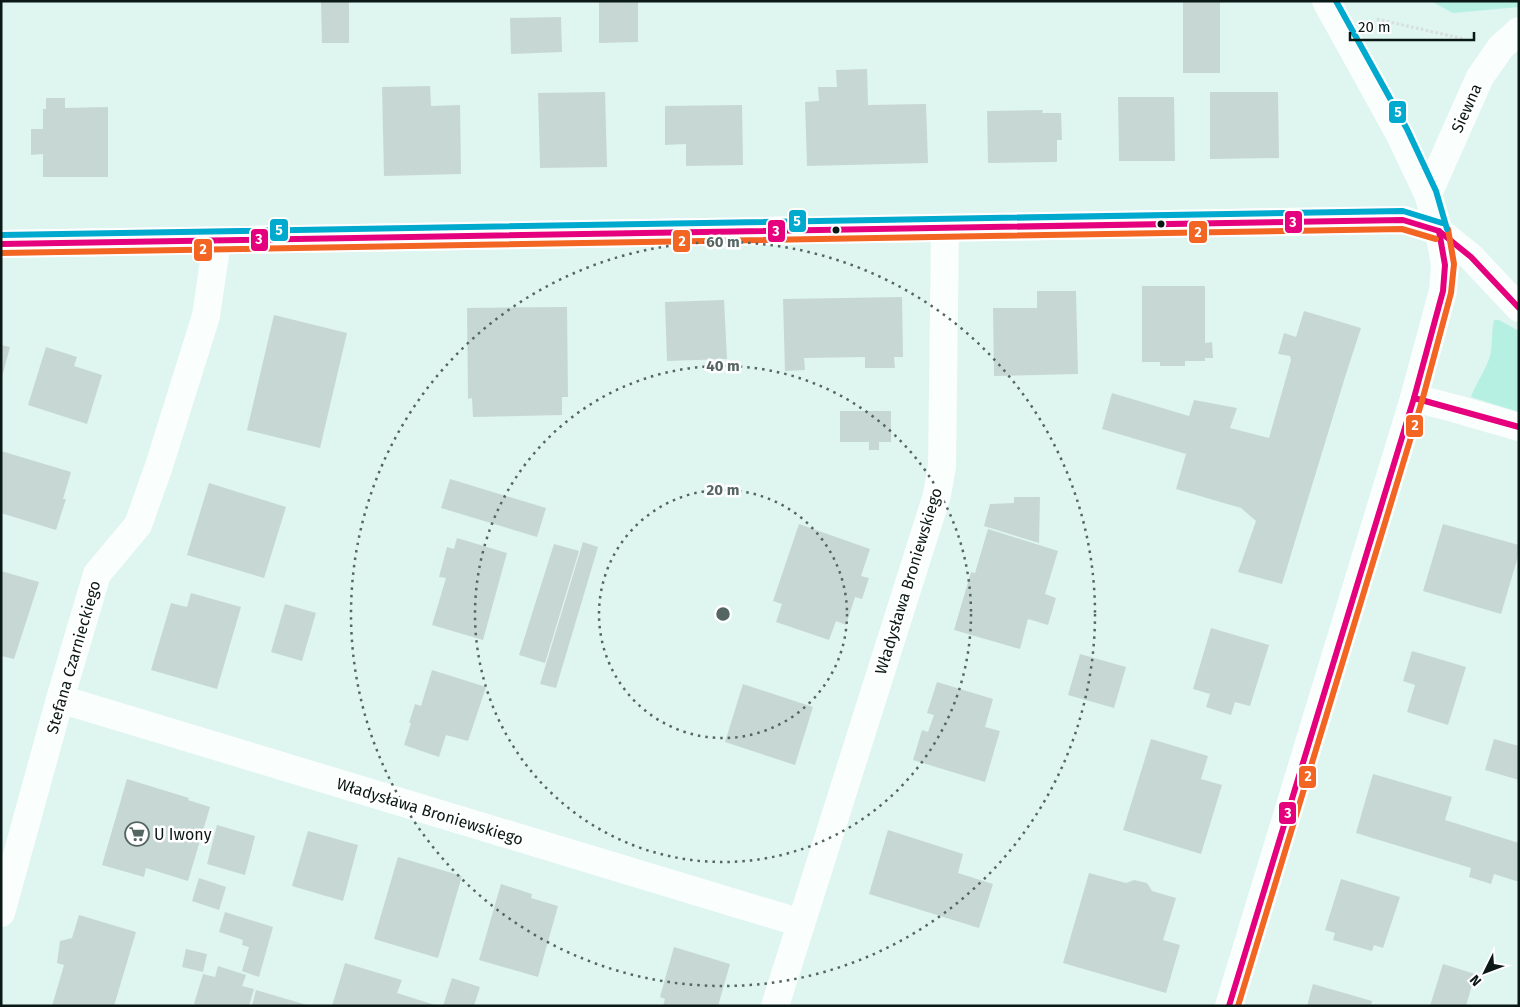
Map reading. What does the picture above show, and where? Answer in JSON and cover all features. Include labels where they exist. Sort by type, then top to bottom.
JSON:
[{"type":"street","points":[[1229,1006],[1414,398],[1443,291],[1445,265],[1439,231],[1428,194],[1399,133],[1328,5]]},
{"type":"street","name":"Siewna","points":[[1428,194],[1480,78],[1510,39]]},
{"type":"street","points":[[1,244],[1403,220],[1439,231],[1471,257],[1519,308]]},
{"type":"street","name":"Władysława Broniewskiego","points":[[776,1006],[800,923],[937,496],[942,466],[945,228]]},
{"type":"street","name":"Stefana Czarnieckiego","points":[[1,913],[60,699],[97,574],[138,525],[159,466],[206,316],[217,241]]},
{"type":"street","points":[[1414,398],[1519,428]]},
{"type":"street","name":"Władysława Broniewskiego","points":[[60,699],[800,923]]},
{"type":"path","points":[[1328,5],[1510,39]]},
{"type":"green space","points":[[1431,1],[1519,1],[1519,7],[1453,13]]},
{"type":"green space","points":[[1494,320],[1499,320],[1519,331],[1519,412],[1471,397],[1490,356]]},
{"type":"building","points":[[321,1],[349,1],[349,43],[322,43]]},
{"type":"building","points":[[599,1],[638,1],[638,42],[599,43]]},
{"type":"building","points":[[1183,1],[1220,1],[1220,73],[1183,73]]},
{"type":"building","points":[[561,17],[562,52],[511,54],[510,18]]},
{"type":"building","points":[[867,69],[868,105],[926,104],[928,163],[807,166],[805,102],[819,101],[818,87],[837,87],[836,70]]},
{"type":"building","points":[[430,86],[431,106],[460,105],[461,174],[384,176],[382,87]]},
{"type":"building","points":[[605,92],[607,167],[540,168],[538,93]]},
{"type":"building","points":[[1210,92],[1278,92],[1279,158],[1210,159]]},
{"type":"building","points":[[1118,97],[1174,97],[1175,161],[1119,161]]},
{"type":"building","points":[[46,98],[65,98],[65,108],[108,107],[108,177],[43,177],[43,154],[31,155],[31,129],[43,129],[43,109],[46,109]]},
{"type":"building","points":[[742,105],[743,165],[686,166],[686,144],[665,145],[665,106]]},
{"type":"building","points":[[1043,110],[1042,113],[1061,113],[1062,140],[1057,140],[1057,162],[988,163],[987,111]]},
{"type":"building","points":[[1142,286],[1205,286],[1205,343],[1212,342],[1213,358],[1205,358],[1205,361],[1185,361],[1185,366],[1160,366],[1160,362],[1142,362]]},
{"type":"building","points":[[1037,291],[1076,291],[1078,374],[994,376],[993,308],[1037,308]]},
{"type":"building","points":[[902,297],[903,357],[894,357],[895,368],[865,368],[865,357],[804,358],[805,370],[785,371],[783,299]]},
{"type":"building","points":[[724,300],[727,359],[667,361],[665,302]]},
{"type":"building","points":[[567,307],[568,397],[562,397],[562,415],[473,417],[472,398],[468,399],[467,308]]},
{"type":"building","points":[[1304,311],[1361,328],[1282,584],[1238,572],[1256,521],[1241,508],[1176,489],[1186,454],[1102,429],[1112,393],[1189,416],[1194,400],[1237,408],[1230,428],[1269,438],[1291,360],[1290,356],[1278,354],[1284,333],[1296,337]]},
{"type":"building","points":[[274,315],[347,333],[320,448],[247,430]]},
{"type":"building","points":[[1,345],[10,347],[2,377],[1,377]]},
{"type":"building","points":[[46,347],[77,357],[74,366],[102,375],[87,424],[28,405]]},
{"type":"building","points":[[840,411],[891,411],[891,442],[879,442],[879,450],[869,450],[869,442],[840,442]]},
{"type":"building","points":[[1,451],[71,472],[63,499],[66,499],[56,530],[1,513]]},
{"type":"building","points":[[450,479],[546,508],[537,537],[441,508]]},
{"type":"building","points":[[209,483],[286,507],[264,578],[187,555]]},
{"type":"building","points":[[1014,497],[1040,497],[1039,543],[984,526],[990,504],[1014,503]]},
{"type":"building","points":[[799,524],[870,549],[861,576],[869,578],[862,599],[855,597],[846,625],[836,621],[829,640],[776,622],[782,604],[773,601]]},
{"type":"building","points":[[1443,524],[1519,545],[1519,553],[1501,614],[1423,591]]},
{"type":"building","points":[[988,529],[1058,551],[1045,594],[1056,598],[1048,625],[1028,619],[1020,649],[954,630],[971,572],[975,573]]},
{"type":"building","points":[[457,538],[507,553],[483,640],[432,625],[446,578],[439,577],[447,547],[454,549]]},
{"type":"building","points":[[583,542],[598,547],[556,688],[540,684]]},
{"type":"building","points":[[554,544],[579,551],[545,663],[519,655]]},
{"type":"building","points":[[1,571],[39,582],[14,659],[1,656]]},
{"type":"building","points":[[191,593],[241,607],[217,689],[151,670],[171,603],[187,607]]},
{"type":"building","points":[[285,604],[316,613],[302,661],[271,652]]},
{"type":"building","points":[[1211,628],[1269,645],[1250,706],[1235,702],[1231,715],[1206,707],[1210,694],[1193,689]]},
{"type":"building","points":[[1412,651],[1466,667],[1448,725],[1407,712],[1415,685],[1403,681]]},
{"type":"building","points":[[1080,654],[1126,667],[1114,708],[1068,695]]},
{"type":"building","points":[[432,670],[486,687],[468,741],[446,735],[439,757],[404,745],[415,704],[421,706]]},
{"type":"building","points":[[937,682],[993,699],[985,727],[1000,731],[985,782],[913,760],[922,730],[928,732],[934,715],[927,713]]},
{"type":"building","points":[[743,684],[813,707],[795,765],[725,742]]},
{"type":"building","points":[[1151,739],[1208,756],[1201,779],[1222,785],[1201,854],[1123,830]]},
{"type":"building","points":[[1494,739],[1519,746],[1519,780],[1485,770]]},
{"type":"building","points":[[1373,774],[1452,797],[1445,820],[1519,843],[1519,882],[1494,874],[1491,884],[1469,877],[1471,868],[1356,833]]},
{"type":"building","points":[[127,779],[189,798],[188,800],[210,807],[188,881],[146,868],[144,877],[102,865]]},
{"type":"building","points":[[217,825],[255,836],[245,875],[207,864]]},
{"type":"building","points":[[888,830],[963,854],[958,873],[993,884],[979,928],[869,894]]},
{"type":"building","points":[[308,831],[358,845],[343,901],[292,886]]},
{"type":"building","points":[[398,857],[462,876],[438,958],[374,939]]},
{"type":"building","points":[[1089,873],[1126,883],[1134,880],[1147,883],[1152,891],[1176,898],[1163,940],[1180,945],[1166,993],[1063,963]]},
{"type":"building","points":[[199,878],[226,887],[219,910],[192,901]]},
{"type":"building","points":[[1341,879],[1400,897],[1383,948],[1374,945],[1372,951],[1333,940],[1335,933],[1325,930]]},
{"type":"building","points":[[501,884],[532,894],[531,898],[558,906],[538,977],[479,960]]},
{"type":"building","points":[[225,912],[273,927],[259,977],[242,971],[249,947],[242,945],[243,940],[219,932]]},
{"type":"building","points":[[79,915],[136,932],[114,1006],[52,1006],[64,965],[57,963],[60,941],[72,938]]},
{"type":"building","points":[[674,947],[730,964],[718,1006],[663,1006],[665,999],[660,997]]},
{"type":"building","points":[[186,949],[207,954],[203,972],[182,967]]},
{"type":"building","points":[[345,963],[402,980],[397,993],[438,1006],[332,1006]]},
{"type":"building","points":[[1443,964],[1475,974],[1466,1006],[1430,1006]]},
{"type":"building","points":[[218,966],[246,975],[242,986],[254,989],[249,1006],[200,1006],[194,1004],[203,974],[215,977]]},
{"type":"building","points":[[452,978],[480,987],[474,1006],[443,1006]]},
{"type":"building","points":[[1313,984],[1372,1001],[1371,1006],[1307,1006]]},
{"type":"building","points":[[256,990],[307,1005],[307,1006],[252,1006]]},
{"type":"transit line","name":"5","points":[[1336,1],[1407,129],[1436,191],[1447,229]]},
{"type":"transit line","name":"5","points":[[1,235],[1403,211],[1442,223]]},
{"type":"transit line","name":"3","points":[[1,244],[1403,220],[1439,231],[1471,257],[1519,308]]},
{"type":"transit line","name":"2","points":[[1,253],[1402,229],[1436,239]]},
{"type":"transit line","name":"2","points":[[1238,1006],[1422,401],[1451,293],[1454,264],[1448,229]]},
{"type":"transit line","name":"3","points":[[1229,1006],[1414,398],[1443,291],[1445,265],[1439,231]]},
{"type":"transit line","name":"3","points":[[1414,398],[1519,427]]},
{"type":"place","name":"U Iwony","points":[[137,834]]}]
